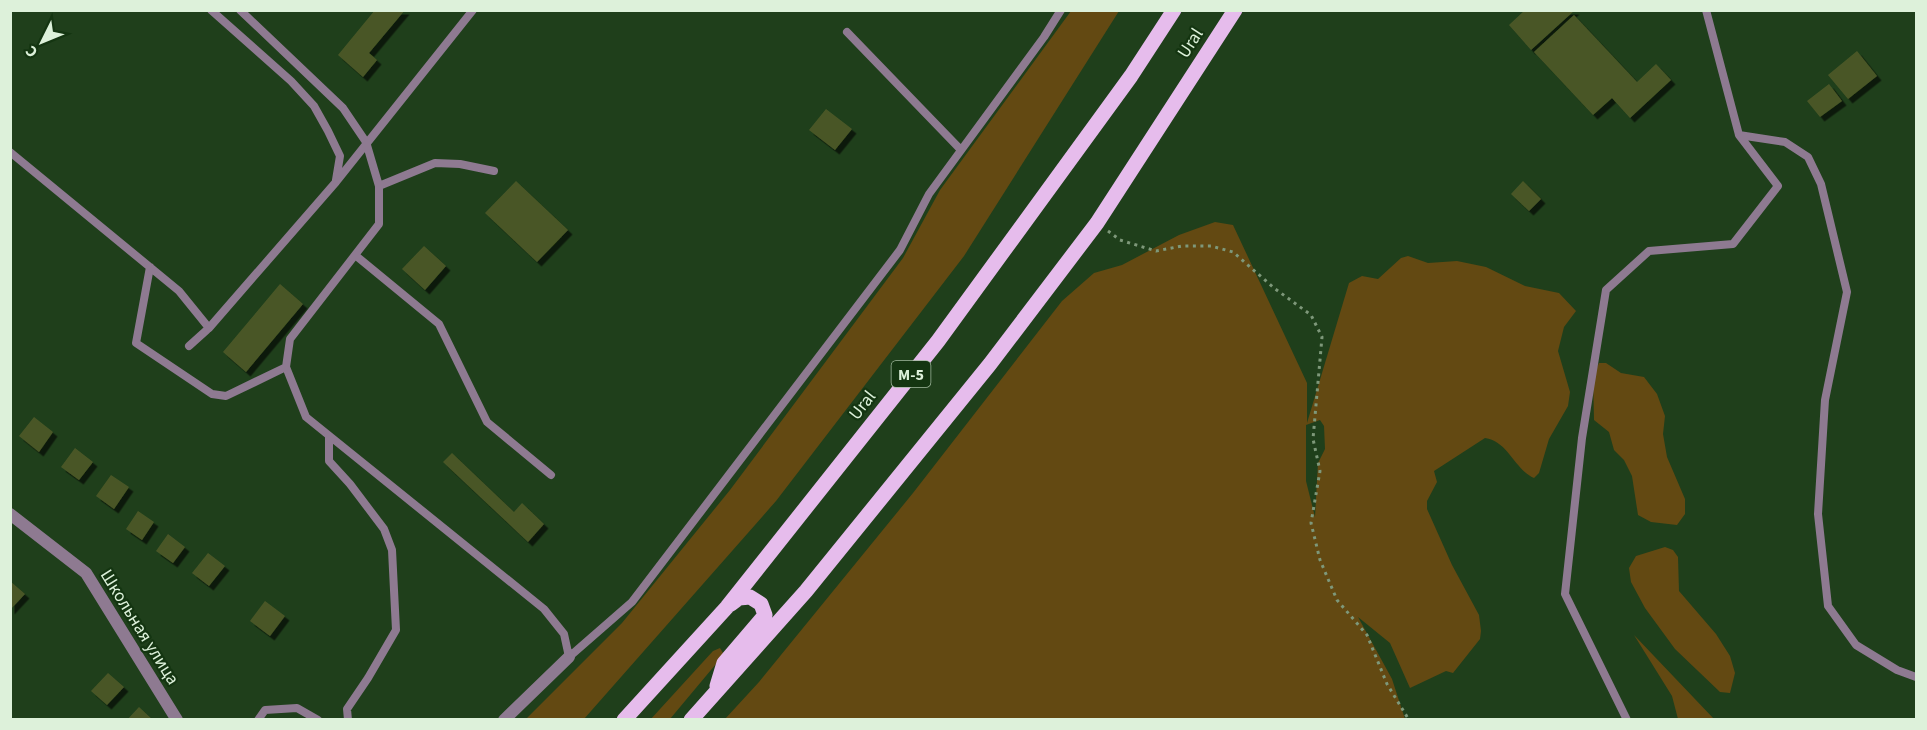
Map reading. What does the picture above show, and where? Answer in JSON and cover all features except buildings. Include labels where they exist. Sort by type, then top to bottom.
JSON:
[{"type":"main road","name":"Ural","points":[[624,720],[727,607],[938,341],[1131,76],[1174,10]]},
{"type":"main road","name":"Ural","points":[[691,720],[813,582],[990,364],[1097,223],[1234,10]]},
{"type":"main road","points":[[714,694],[724,663],[765,615],[760,604],[750,597],[739,598],[727,607]]},
{"type":"street","name":"Школьная улица","points":[[10,514],[86,573],[177,720]]},
{"type":"street","points":[[504,720],[569,657]]},
{"type":"lane","points":[[211,10],[291,81],[314,105],[340,156],[336,182]]},
{"type":"lane","points":[[240,10],[343,108],[366,142],[379,186],[379,224],[290,339],[286,367],[306,417],[544,609],[564,634],[569,657],[632,603],[900,250],[929,194],[1062,10]]},
{"type":"lane","points":[[189,346],[209,328],[336,182],[473,10]]},
{"type":"lane","points":[[1627,720],[1565,594],[1582,438],[1606,290],[1649,252],[1733,244],[1778,186],[1739,135],[1706,10]]},
{"type":"lane","points":[[847,32],[961,150]]},
{"type":"lane","points":[[1739,135],[1785,142],[1808,157],[1821,184],[1847,292],[1825,400],[1818,514],[1828,606],[1856,645],[1897,670],[1917,677]]},
{"type":"lane","points":[[10,152],[179,291],[209,328]]},
{"type":"lane","points":[[379,186],[435,163],[460,164],[494,171]]},
{"type":"lane","points":[[355,255],[439,324],[487,422],[551,475]]},
{"type":"lane","points":[[150,267],[136,343],[212,393],[226,396],[286,367]]},
{"type":"lane","points":[[329,436],[329,461],[351,484],[384,529],[392,550],[396,630],[347,709],[348,720]]},
{"type":"lane","points":[[258,720],[265,710],[297,708],[318,720]]},
{"type":"path","points":[[1097,223],[1120,240],[1156,251],[1182,246],[1210,246],[1233,252],[1274,288],[1311,315],[1322,338],[1313,439],[1320,471],[1311,523],[1320,560],[1337,600],[1367,635],[1387,684],[1409,720]]},
{"type":"shaded area","points":[[1071,11],[1119,11],[964,256],[776,501],[584,719],[526,719],[622,623],[730,490],[903,258],[940,190]]},
{"type":"shaded area","points":[[1215,222],[1233,225],[1307,383],[1307,423],[1349,283],[1362,276],[1378,279],[1401,258],[1408,256],[1428,263],[1457,261],[1486,267],[1525,286],[1559,293],[1576,311],[1564,327],[1558,351],[1570,392],[1568,406],[1549,439],[1539,473],[1534,478],[1527,474],[1500,444],[1485,438],[1434,471],[1437,482],[1427,501],[1427,509],[1452,565],[1479,615],[1481,631],[1480,639],[1453,673],[1446,671],[1410,688],[1390,643],[1358,617],[1392,679],[1405,719],[725,719],[759,682],[913,493],[1062,301],[1094,273],[1122,265],[1179,235]],"holes":[[[1320,420],[1324,426],[1325,449],[1318,463],[1315,517],[1306,481],[1306,425]]]},
{"type":"shaded area","points":[[1599,363],[1606,363],[1621,373],[1644,377],[1657,394],[1665,416],[1663,434],[1667,457],[1685,499],[1685,514],[1677,525],[1651,522],[1638,515],[1632,476],[1624,460],[1614,450],[1609,432],[1594,420],[1593,376]]},
{"type":"shaded area","points":[[1665,547],[1673,550],[1678,557],[1679,591],[1716,634],[1730,656],[1735,673],[1730,693],[1720,692],[1675,649],[1645,608],[1631,582],[1629,568],[1636,556]]},
{"type":"shaded area","points":[[1634,635],[1714,719],[1678,719],[1672,696]]},
{"type":"shaded area","points":[[720,648],[723,653],[721,658],[670,719],[650,720],[713,651]]}]
